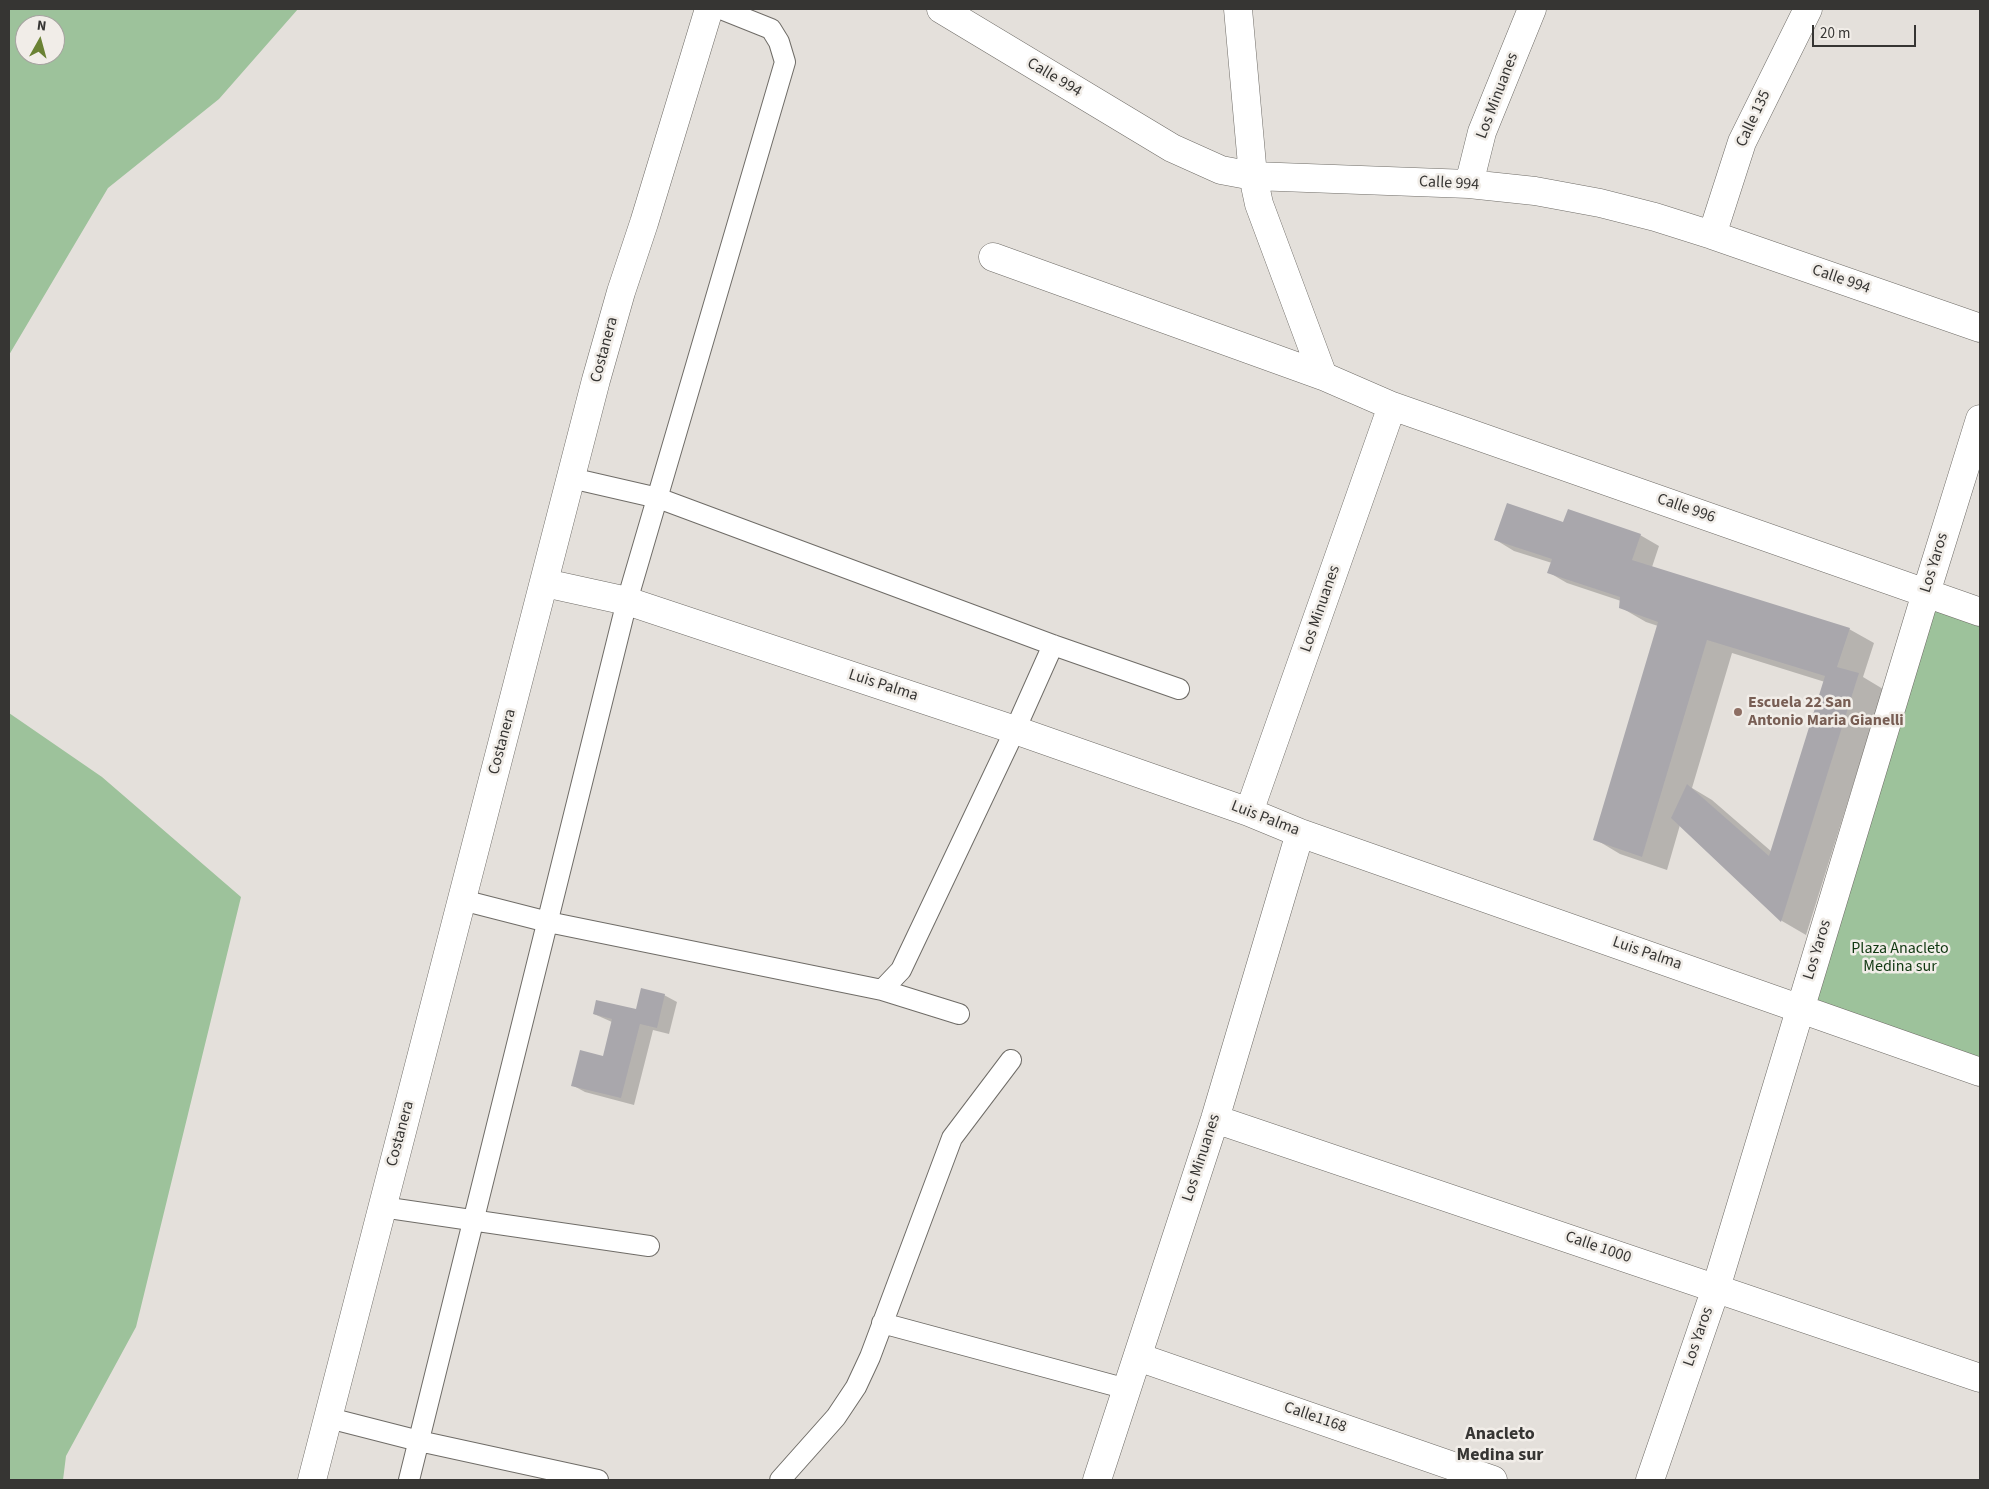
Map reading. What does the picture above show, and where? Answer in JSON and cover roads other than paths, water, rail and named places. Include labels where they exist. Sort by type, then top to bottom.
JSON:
[{"type":"street","name":"Costanera","points":[[312,1480],[621,292],[709,9]]},
{"type":"street","name":"Calle 994","points":[[941,9],[1172,148],[1221,170],[1253,176],[1468,184],[1535,191],[1600,204],[1655,217],[1712,234],[1980,328]]},
{"type":"street","points":[[1238,9],[1253,176],[1259,204],[1323,376]]},
{"type":"street","name":"Los Minuanes","points":[[1468,184],[1482,132],[1532,9]]},
{"type":"street","name":"Calle 135","points":[[1712,234],[1742,142],[1808,9]]},
{"type":"street","name":"Calle 996","points":[[993,257],[1323,376],[1392,406],[1980,612]]},
{"type":"street","name":"Los Minuanes","points":[[1249,812],[1392,406]]},
{"type":"street","name":"Los Yaros","points":[[1650,1480],[1716,1288],[1980,418]]},
{"type":"street","name":"Luis Palma","points":[[545,583],[627,601],[1016,730],[1249,812],[1300,833],[1980,1072]]},
{"type":"street","name":"Los Minuanes","points":[[1097,1480],[1215,1119],[1300,833]]},
{"type":"street","name":"Calle 1000","points":[[1215,1119],[1980,1378]]},
{"type":"street","name":"Calle1168","points":[[1138,1357],[1493,1480]]},
{"type":"lane","points":[[409,1480],[627,601],[785,62],[779,42],[771,29],[721,9]]},
{"type":"lane","points":[[572,478],[658,498],[1053,645],[1179,689]]},
{"type":"lane","points":[[882,990],[901,970],[1016,730],[1053,645]]},
{"type":"lane","points":[[462,900],[548,922],[882,990],[959,1014]]},
{"type":"lane","points":[[780,1480],[836,1417],[856,1388],[870,1357],[952,1138],[1011,1060]]},
{"type":"lane","points":[[382,1207],[473,1222],[649,1246]]},
{"type":"lane","points":[[882,1323],[1127,1390]]},
{"type":"lane","points":[[329,1418],[419,1441],[598,1480]]},
{"type":"place","name":"Escuela 22 San Antonio Maria Gianelli","points":[[1738,712]]},
{"type":"district","name":"Anacleto Medina sur","points":[[1500,1445]]},
{"type":"park label","name":"Plaza Anacleto Medina sur","points":[[1900,958]]}]
